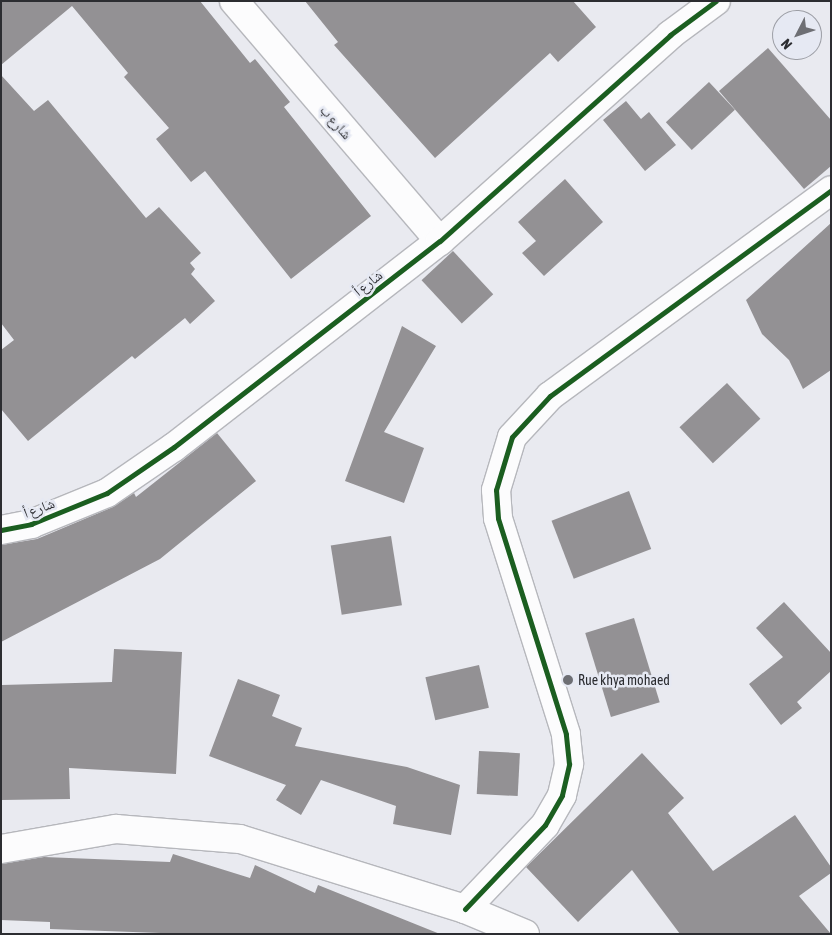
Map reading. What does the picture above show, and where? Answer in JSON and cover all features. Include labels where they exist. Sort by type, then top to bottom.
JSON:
[{"type":"street","name":"شارع ب","points":[[234,1],[440,241]]},
{"type":"street","name":"شارع أ","points":[[1,530],[31,524],[107,493],[174,448],[440,241],[670,36],[716,1]]},
{"type":"street","points":[[465,909],[545,824],[562,795],[569,764],[566,734],[498,518],[498,481],[512,437],[550,396],[831,190]]},
{"type":"street","points":[[1,849],[116,830],[240,839],[465,909],[525,934]]},
{"type":"building","points":[[1,1],[200,1],[250,63],[255,59],[290,102],[284,107],[371,216],[291,279],[205,171],[191,182],[156,139],[169,128],[124,77],[128,73],[72,6],[1,65]]},
{"type":"building","points":[[305,1],[573,1],[596,27],[558,62],[550,53],[435,158],[334,45],[338,42]]},
{"type":"building","points":[[768,48],[772,53],[772,60],[778,60],[831,120],[831,166],[804,189],[719,91]]},
{"type":"building","points":[[1,75],[34,111],[48,100],[146,218],[159,207],[201,253],[190,263],[195,269],[191,274],[215,301],[190,324],[185,318],[135,359],[132,356],[28,441],[1,409],[1,350],[14,340],[1,323]]},
{"type":"building","points":[[709,82],[735,110],[692,150],[666,122]]},
{"type":"building","points":[[626,101],[641,119],[649,112],[676,145],[645,171],[603,120]]},
{"type":"building","points":[[565,179],[603,222],[544,276],[522,253],[536,241],[518,222]]},
{"type":"building","points":[[831,223],[831,370],[803,389],[789,360],[762,334],[746,300]]},
{"type":"building","points":[[453,251],[493,294],[462,323],[422,280]]},
{"type":"building","points":[[402,326],[436,346],[384,432],[424,448],[404,503],[345,481]]},
{"type":"building","points":[[727,383],[760,419],[713,463],[679,427]]},
{"type":"building","points":[[217,433],[256,481],[160,559],[1,642],[1,545],[37,539],[113,507],[134,493],[136,497]]},
{"type":"building","points":[[629,491],[651,549],[574,579],[552,521]]},
{"type":"building","points":[[391,536],[402,605],[342,615],[331,546]]},
{"type":"building","points":[[784,602],[831,653],[831,671],[797,702],[802,708],[781,725],[749,684],[783,657],[756,628]]},
{"type":"building","points":[[634,618],[660,702],[611,717],[585,633]]},
{"type":"building","points":[[114,649],[182,652],[176,774],[69,768],[70,799],[1,800],[2,685],[112,682]]},
{"type":"building","points":[[479,665],[489,708],[435,720],[425,677]]},
{"type":"building","points":[[238,679],[280,695],[272,716],[302,728],[295,746],[407,767],[460,785],[451,835],[393,824],[396,806],[321,780],[301,815],[276,800],[286,785],[209,756]]},
{"type":"building","points":[[479,751],[520,753],[518,796],[477,794]]},
{"type":"building","points":[[642,753],[684,798],[668,813],[713,871],[795,815],[831,867],[831,873],[799,896],[831,934],[680,934],[632,870],[578,922],[526,867]]},
{"type":"building","points":[[173,854],[250,878],[255,865],[315,893],[318,885],[440,934],[188,934],[50,929],[50,922],[1,920],[1,864],[44,857],[170,862]]},
{"type":"cycle path","points":[[1,530],[31,524],[107,493],[174,447],[440,241],[670,35],[716,1]]},
{"type":"cycle path","points":[[465,909],[545,825],[562,795],[569,764],[566,734],[498,518],[496,490],[512,437],[550,396],[831,190]]},
{"type":"place","name":"Rue khya mohaed","points":[[568,680]]}]
